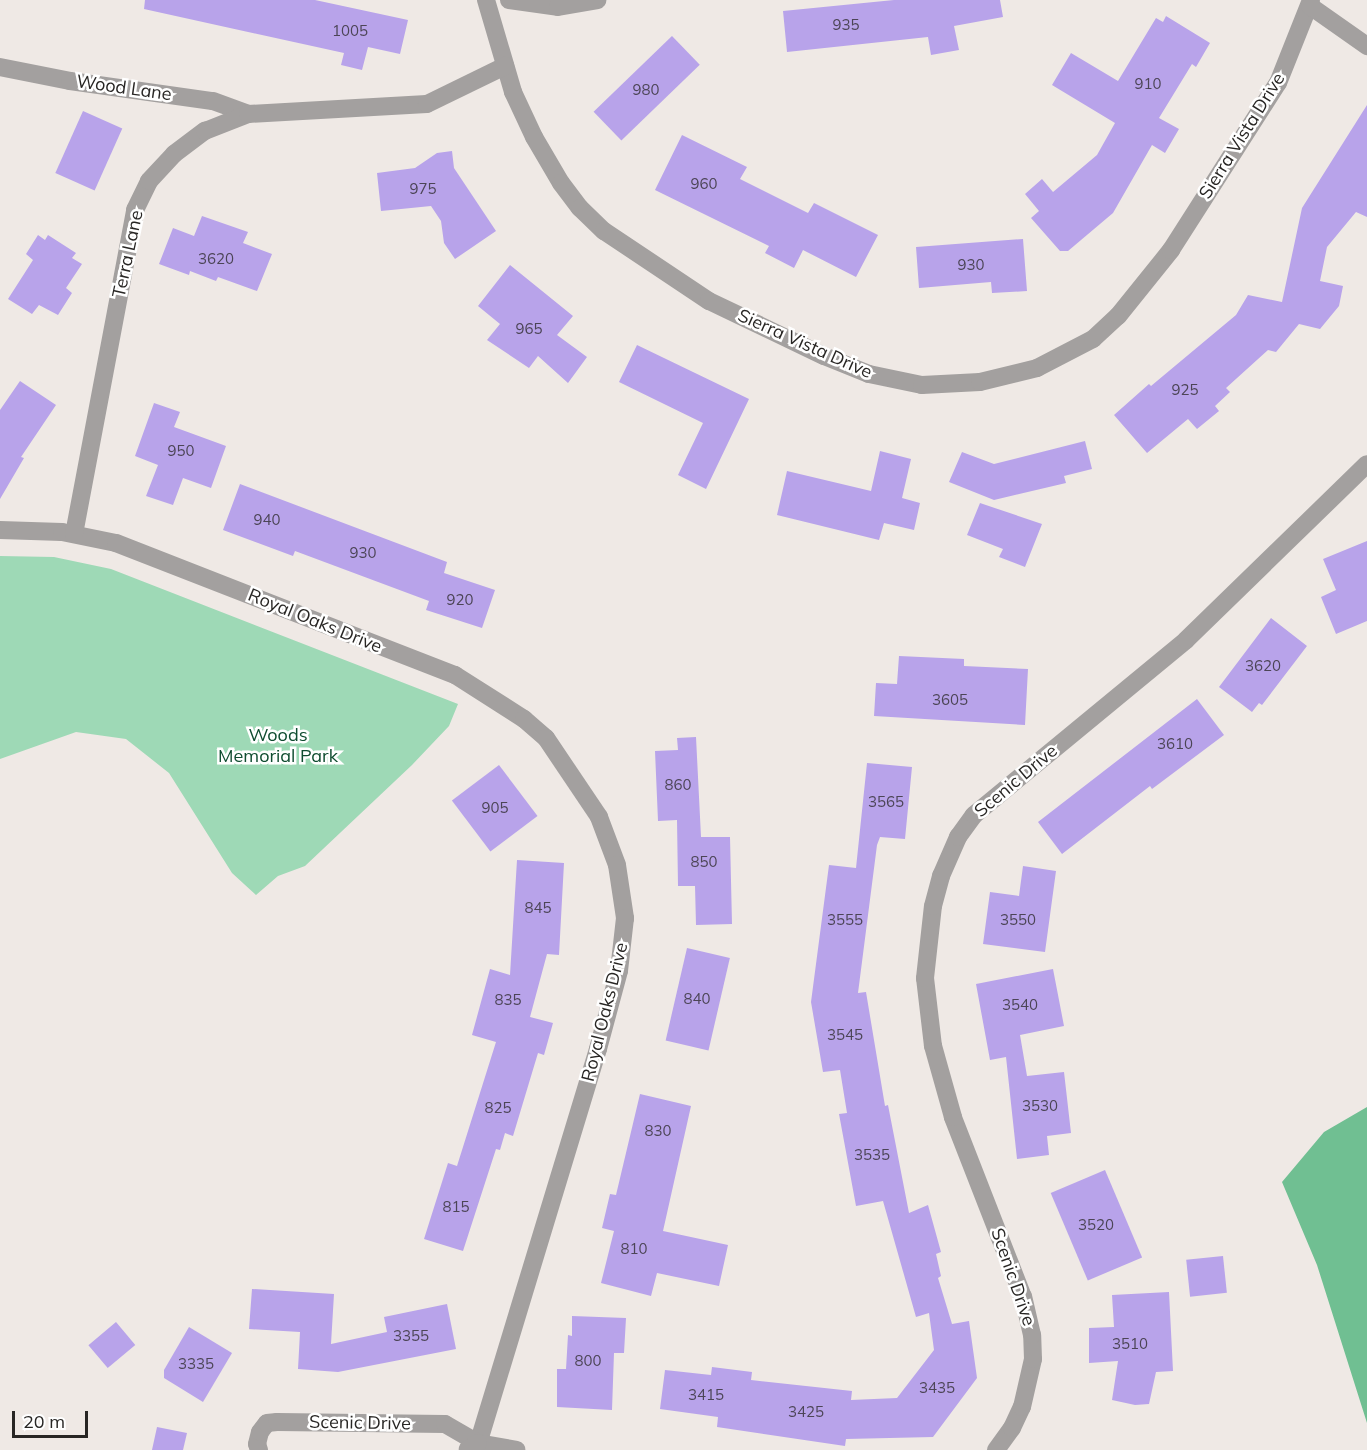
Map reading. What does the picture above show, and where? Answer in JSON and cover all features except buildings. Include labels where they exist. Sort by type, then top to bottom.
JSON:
[{"type":"street","name":"Sierra Vista Drive","points":[[486,0],[513,92],[546,160],[580,208],[604,231],[709,301],[824,356],[869,374],[922,385],[963,384],[1037,368],[1093,339],[1135,298],[1171,250],[1278,83],[1311,3]]},
{"type":"street","points":[[508,0],[558,8],[597,0]]},
{"type":"street","points":[[1311,3],[1367,46]]},
{"type":"street","name":"Terra Lane","points":[[74,534],[135,210],[149,181],[174,154],[206,131],[248,114],[428,104],[506,66]]},
{"type":"street","name":"Wood Lane","points":[[0,67],[70,81],[213,101],[248,114]]},
{"type":"street","name":"Scenic Drive","points":[[996,1450],[1012,1428],[1022,1407],[1033,1359],[1032,1335],[1023,1297],[953,1117],[933,1046],[925,978],[933,906],[941,876],[958,837],[974,815],[1186,640],[1367,464]]},
{"type":"street","name":"Royal Oaks Drive","points":[[0,530],[74,534],[116,543],[474,685],[524,718],[546,738],[599,817],[617,865],[626,918],[619,971],[598,1049],[473,1448]]},
{"type":"street","name":"Scenic Drive","points":[[259,1450],[257,1444],[260,1432],[267,1423],[277,1422],[445,1424],[473,1448],[516,1450]]},
{"type":"green space","name":"Woods Memorial Park","points":[[0,556],[54,557],[111,569],[458,704],[449,726],[412,765],[305,866],[278,876],[256,895],[232,873],[169,773],[126,739],[76,732],[0,759]]},
{"type":"green space","points":[[1367,1107],[1367,1423],[1317,1265],[1282,1182],[1324,1132]]}]
